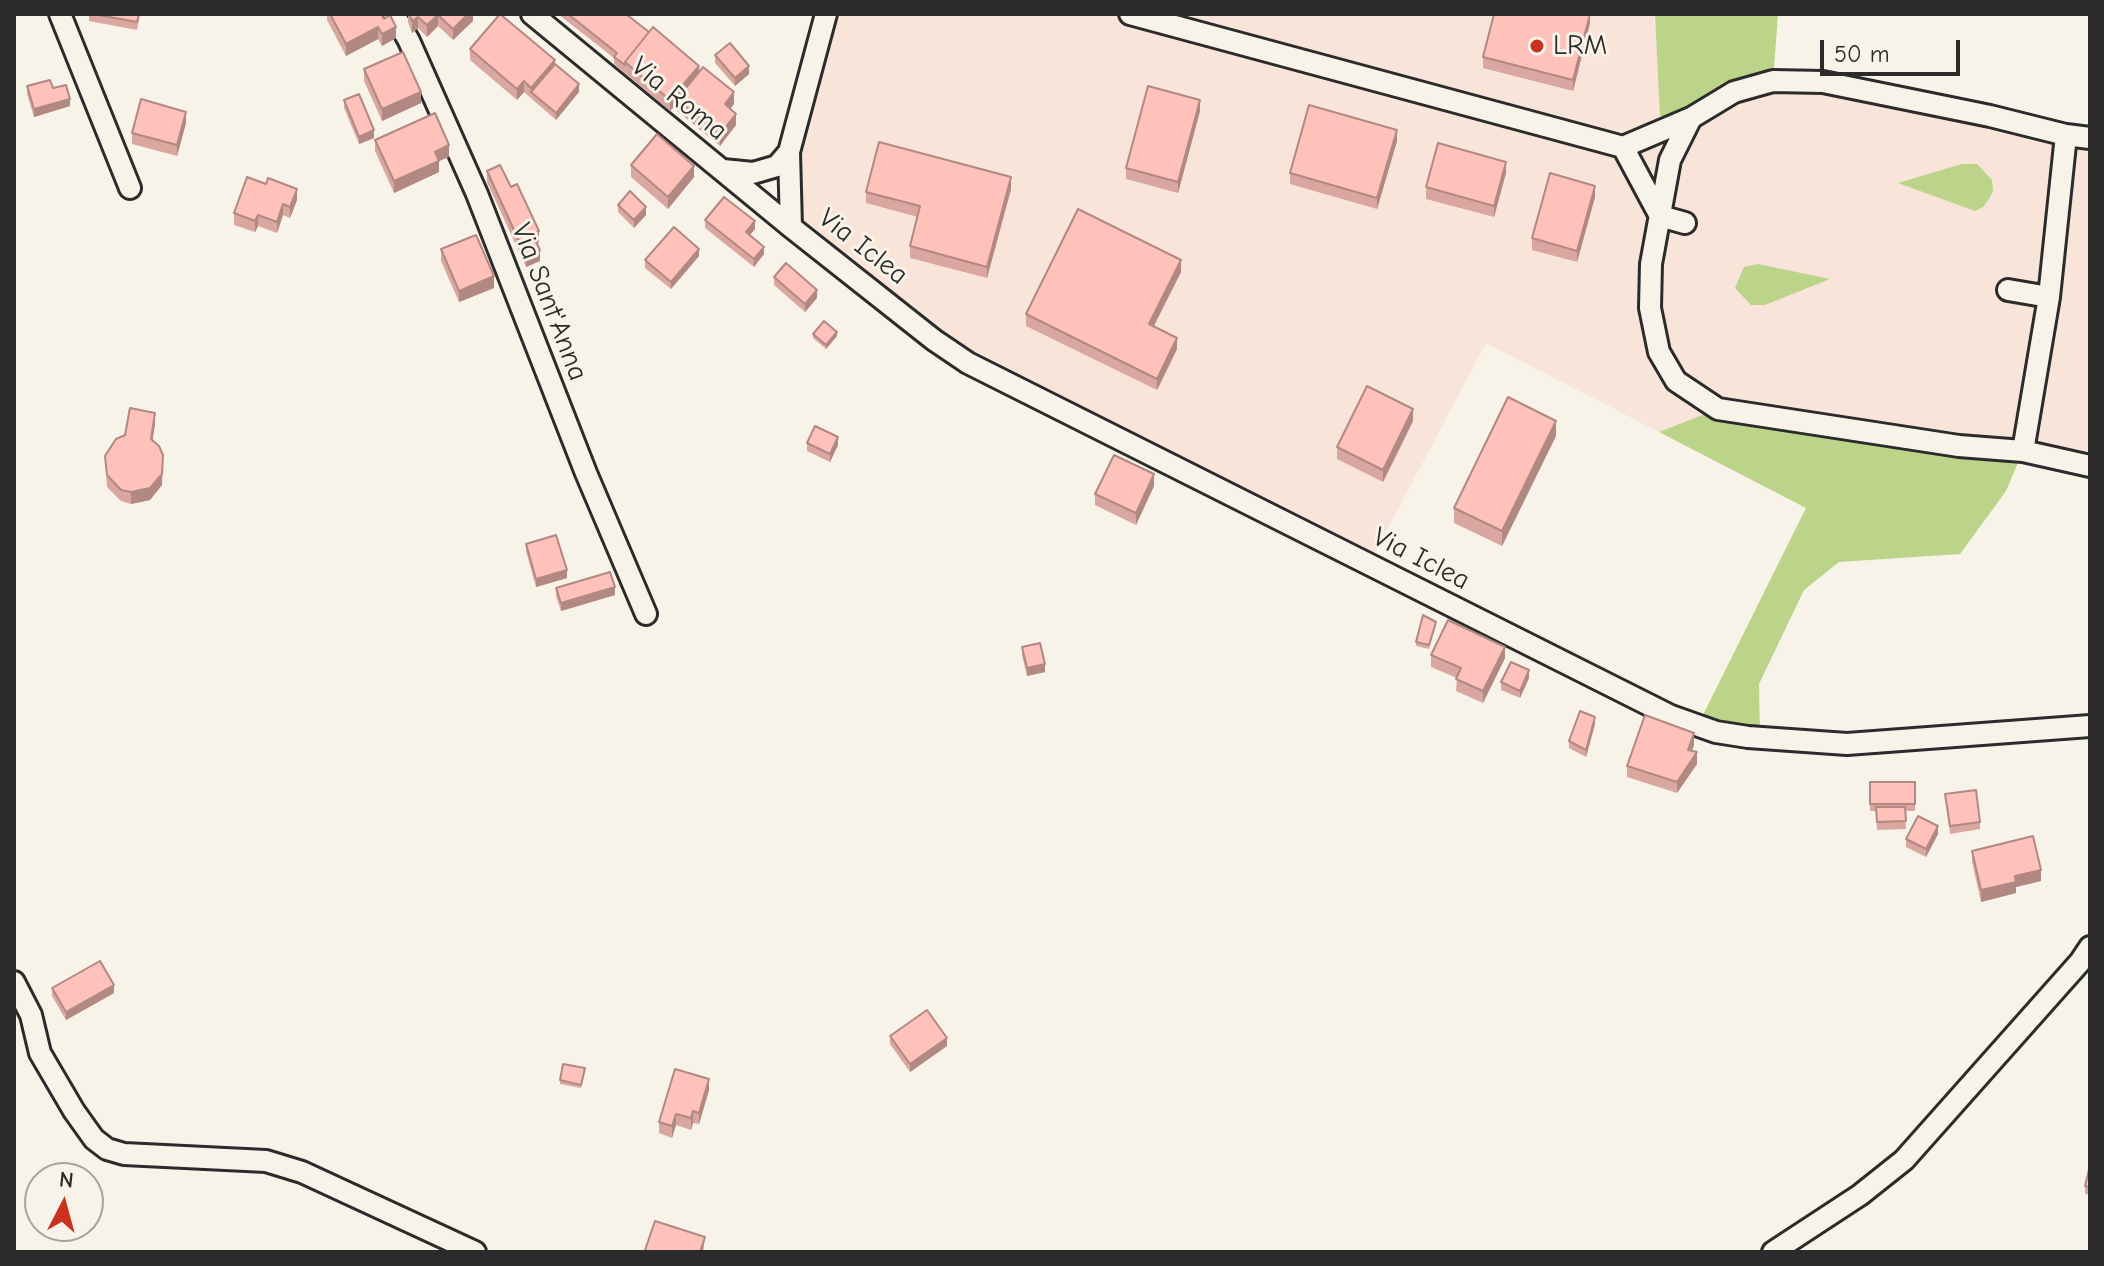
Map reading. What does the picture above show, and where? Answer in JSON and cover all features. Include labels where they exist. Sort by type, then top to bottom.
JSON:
[{"type":"street","points":[[60,14],[130,188]]},
{"type":"street","name":"Via Sant'Anna","points":[[394,14],[477,194],[586,473],[646,614]]},
{"type":"street","name":"Via Roma","points":[[532,14],[791,227]]},
{"type":"street","points":[[1130,14],[1623,147],[1691,118],[1734,92],[1773,81],[1823,82],[2090,138]]},
{"type":"street","points":[[791,227],[789,152],[827,20]]},
{"type":"street","points":[[1691,118],[1670,160],[1651,264],[1650,308],[1659,352],[1676,381],[1718,409],[1959,446],[2023,451],[2090,466]]},
{"type":"street","points":[[2023,451],[2049,297],[2066,135]]},
{"type":"street","points":[[1623,147],[1660,216],[1685,223]]},
{"type":"street","points":[[723,170],[761,171],[777,166],[789,152]]},
{"type":"street","points":[[761,171],[754,196],[774,197],[790,181]]},
{"type":"street","name":"Via Iclea","points":[[791,227],[934,340],[968,363],[1671,716],[1716,732],[1847,744],[2090,726]]},
{"type":"street","points":[[2008,290],[2049,297]]},
{"type":"street","points":[[1773,1252],[1860,1195],[1904,1160],[2090,947]]},
{"type":"street","points":[[14,982],[31,1015],[40,1053],[74,1111],[94,1139],[107,1149],[124,1154],[266,1161],[302,1172],[475,1252]]},
{"type":"shaded area","points":[[826,14],[1655,14],[1654,25],[1773,81],[2090,136],[2090,466],[1718,410],[1659,432],[1486,343],[1369,564],[968,363],[791,227],[789,152]]},
{"type":"green space","points":[[1655,14],[1778,14],[1773,81],[1691,118],[1660,116]]},
{"type":"green space","points":[[1962,164],[1977,164],[1992,180],[1993,191],[1989,199],[1975,211],[1898,183]]},
{"type":"green space","points":[[1758,264],[1830,279],[1765,305],[1751,305],[1735,288],[1744,267]]},
{"type":"green space","points":[[1718,409],[2023,451],[2006,491],[1960,554],[1839,562],[1804,590],[1759,684],[1760,739],[1698,725],[1806,508],[1659,432]]},
{"type":"building","points":[[93,14],[139,14],[137,22]]},
{"type":"building","points":[[330,14],[381,14],[384,19],[390,15],[396,27],[382,34],[378,27],[346,44]]},
{"type":"building","points":[[409,14],[468,14],[453,29],[438,15],[427,25],[418,17],[412,21]]},
{"type":"building","points":[[500,14],[555,60],[531,88],[524,81],[517,89],[470,49]]},
{"type":"building","points":[[568,14],[626,14],[649,32],[625,65],[614,57],[617,53]]},
{"type":"building","name":"LRM","points":[[1494,14],[1590,14],[1573,80],[1483,57]]},
{"type":"building","points":[[653,27],[699,66],[670,100],[625,62]]},
{"type":"building","points":[[730,43],[749,66],[735,78],[715,55]]},
{"type":"building","points":[[403,52],[421,92],[382,109],[364,69]]},
{"type":"building","points":[[555,64],[579,84],[556,113],[531,92]]},
{"type":"building","points":[[703,67],[734,92],[725,104],[736,114],[720,134],[677,99]]},
{"type":"building","points":[[50,80],[53,88],[66,85],[70,99],[34,109],[27,86]]},
{"type":"building","points":[[1148,86],[1200,100],[1178,182],[1126,168]]},
{"type":"building","points":[[359,94],[374,130],[359,137],[344,100]]},
{"type":"building","points":[[141,99],[186,112],[177,145],[132,133]]},
{"type":"building","points":[[1309,105],[1397,130],[1377,198],[1290,173]]},
{"type":"building","points":[[435,113],[449,145],[435,152],[439,161],[394,181],[375,140]]},
{"type":"building","points":[[657,134],[694,166],[668,197],[631,165]]},
{"type":"building","points":[[879,142],[1011,177],[987,267],[910,246],[920,206],[866,192]]},
{"type":"building","points":[[1438,143],[1506,162],[1494,206],[1426,187]]},
{"type":"building","points":[[500,165],[511,187],[517,184],[539,231],[532,233],[540,250],[526,256],[487,171]]},
{"type":"building","points":[[1550,173],[1595,186],[1577,251],[1532,238]]},
{"type":"building","points":[[247,177],[266,184],[268,178],[297,189],[290,207],[283,204],[277,222],[258,215],[255,221],[234,213]]},
{"type":"building","points":[[630,191],[646,207],[634,220],[618,205]]},
{"type":"building","points":[[724,197],[755,221],[746,232],[764,247],[754,259],[705,220]]},
{"type":"building","points":[[1078,209],[1181,260],[1149,324],[1177,338],[1157,379],[1026,314]]},
{"type":"building","points":[[674,227],[699,249],[671,282],[645,260]]},
{"type":"building","points":[[476,235],[494,276],[459,291],[441,249]]},
{"type":"building","points":[[786,263],[817,290],[805,304],[774,277]]},
{"type":"building","points":[[824,321],[837,332],[826,345],[813,334]]},
{"type":"building","points":[[1367,386],[1413,409],[1383,470],[1337,447]]},
{"type":"building","points":[[1508,397],[1556,421],[1502,531],[1454,508]]},
{"type":"building","points":[[130,408],[155,413],[151,439],[163,455],[162,474],[150,488],[131,492],[121,490],[107,475],[105,456],[116,439],[125,435]]},
{"type":"building","points":[[815,426],[838,437],[830,454],[807,443]]},
{"type":"building","points":[[1114,455],[1154,474],[1136,513],[1095,494]]},
{"type":"building","points":[[556,535],[567,570],[536,579],[526,544]]},
{"type":"building","points":[[610,572],[615,587],[561,603],[556,588]]},
{"type":"building","points":[[1423,615],[1436,622],[1429,645],[1416,642]]},
{"type":"building","points":[[1448,620],[1505,647],[1483,691],[1456,679],[1461,668],[1431,655]]},
{"type":"building","points":[[1040,643],[1045,664],[1027,668],[1022,647]]},
{"type":"building","points":[[1511,662],[1529,670],[1520,691],[1501,682]]},
{"type":"building","points":[[1580,711],[1595,717],[1586,750],[1569,741]]},
{"type":"building","points":[[1645,715],[1694,733],[1688,750],[1697,752],[1677,782],[1627,766]]},
{"type":"building","points":[[1870,782],[1915,782],[1915,804],[1870,804]]},
{"type":"building","points":[[1976,790],[1980,822],[1950,826],[1945,794]]},
{"type":"building","points":[[1876,807],[1905,807],[1906,821],[1877,822]]},
{"type":"building","points":[[1918,816],[1938,826],[1926,849],[1906,839]]},
{"type":"building","points":[[2033,836],[2041,870],[2015,876],[2016,882],[1981,890],[1972,851]]},
{"type":"building","points":[[100,961],[114,985],[66,1012],[52,988]]},
{"type":"building","points":[[927,1010],[947,1038],[910,1064],[890,1036]]},
{"type":"building","points":[[563,1064],[585,1068],[581,1085],[560,1080]]},
{"type":"building","points":[[675,1069],[709,1079],[699,1113],[693,1111],[691,1118],[676,1114],[672,1126],[659,1122]]},
{"type":"building","points":[[2090,1165],[2090,1187],[2085,1186]]},
{"type":"building","points":[[655,1221],[705,1237],[700,1252],[645,1250]]},
{"type":"place","name":"LRM","points":[[1537,46]]}]
